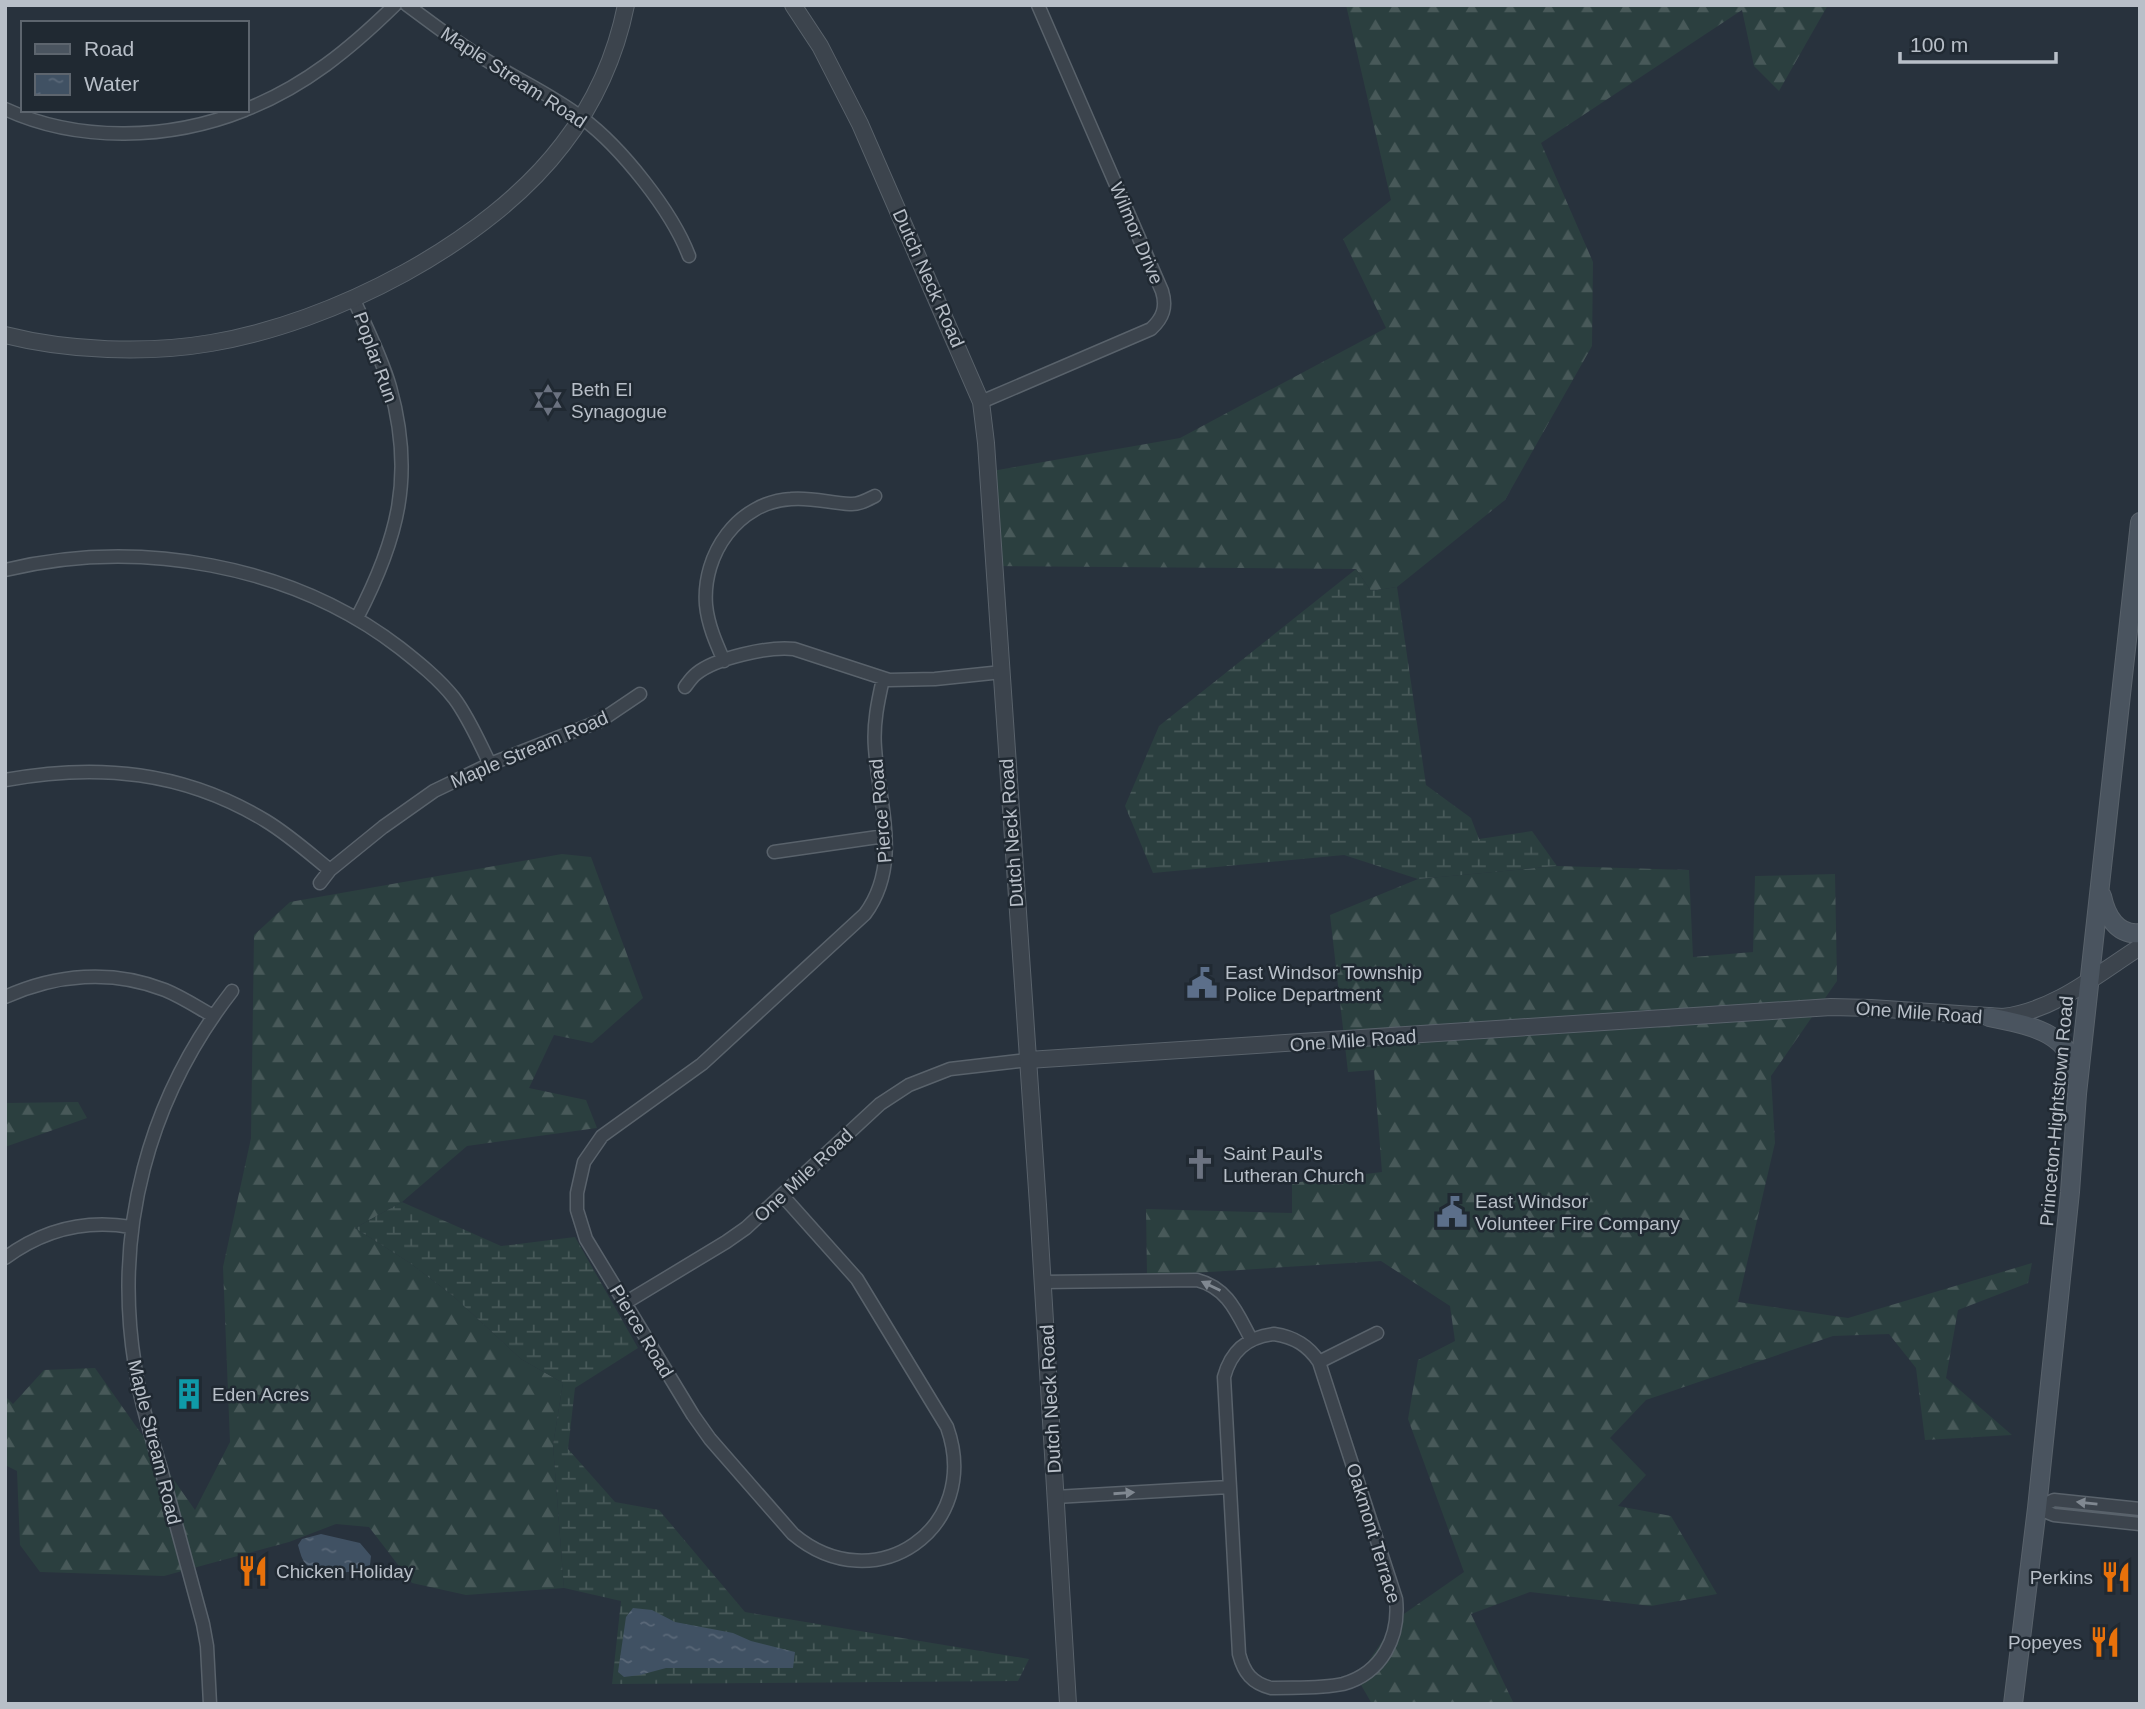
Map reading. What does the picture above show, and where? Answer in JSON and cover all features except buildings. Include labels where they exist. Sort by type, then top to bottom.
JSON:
[{"type":"main road","name":"Princeton-Hightstown Road","points":[[2013,1704],[2037,1508],[2070,1192],[2077,1094],[2140,523]]},
{"type":"main road","points":[[2100,887],[2111,921],[2126,932],[2140,933]]},
{"type":"main road","points":[[1989,1017],[2038,1028],[2058,1040],[2072,1059],[2076,1072],[2077,1094]]},
{"type":"street","points":[[248,109],[289,90],[315,74],[364,35],[394,5]]},
{"type":"street","name":"Maple Stream Road","points":[[407,5],[485,60],[599,131],[649,190],[667,215],[689,256]]},
{"type":"street","points":[[5,335],[51,344],[110,348],[200,345],[271,328],[353,298],[415,267],[499,209],[544,167],[582,118],[607,68],[626,5]]},
{"type":"street","name":"Dutch Neck Road","points":[[793,5],[820,46],[860,124],[981,402],[986,443],[1043,1282],[1068,1704]]},
{"type":"street","name":"Wilmor Drive","points":[[981,402],[1151,328],[1158,323],[1165,307],[1163,291],[1038,5]]},
{"type":"street","points":[[5,109],[61,127],[114,134],[176,129],[240,112]]},
{"type":"street","name":"Poplar Run","points":[[353,298],[389,385],[399,431],[402,477],[387,552],[380,573],[357,618]]},
{"type":"street","points":[[724,661],[710,625],[706,592],[712,561],[731,528],[757,508],[774,501],[811,498],[849,504],[875,496]]},
{"type":"street","points":[[5,570],[55,561],[112,556],[193,562],[272,582],[314,598],[357,618],[390,640],[438,680],[466,716],[490,764]]},
{"type":"street","points":[[685,687],[697,673],[724,661],[780,647],[794,649],[883,679],[901,681],[1002,672]]},
{"type":"street","name":"Pierce Road","points":[[782,1195],[857,1279],[947,1427],[952,1441],[956,1469],[950,1497],[936,1523],[914,1545],[885,1558],[850,1561],[818,1552],[793,1534],[710,1439],[692,1415],[586,1239],[580,1224],[577,1193],[579,1177],[592,1148],[613,1126],[656,1099],[702,1064],[874,903],[884,880],[885,836],[875,745],[877,702],[883,679]]},
{"type":"street","name":"Maple Stream Road","points":[[320,883],[330,870],[405,809],[434,791],[490,764],[600,721],[640,694]]},
{"type":"street","points":[[5,779],[99,770],[187,786],[219,797],[266,821],[330,870]]},
{"type":"street","points":[[774,852],[885,836]]},
{"type":"street","name":"One Mile Road","points":[[625,1303],[726,1242],[782,1195],[880,1104],[909,1085],[950,1069],[1028,1060],[1831,1007],[1989,1017],[2021,1015],[2054,1003],[2140,947]]},
{"type":"street","points":[[5,997],[44,982],[105,977],[155,986],[213,1016]]},
{"type":"street","name":"Maple Stream Road","points":[[210,1704],[203,1623],[142,1402],[135,1368],[128,1300],[131,1227],[144,1164],[188,1056],[232,991]]},
{"type":"street","points":[[5,1258],[36,1238],[72,1226],[93,1224],[131,1227]]},
{"type":"street","points":[[1043,1282],[1208,1282],[1218,1287],[1230,1300],[1251,1339],[1262,1335],[1285,1335],[1306,1346],[1319,1362],[1377,1333]]},
{"type":"street","name":"Oakmont Terrace","points":[[1251,1339],[1235,1353],[1224,1377],[1229,1487],[1239,1654],[1247,1674],[1261,1686],[1271,1688],[1332,1685],[1353,1680],[1364,1674],[1384,1655],[1396,1628],[1396,1599],[1319,1362]]},
{"type":"street","points":[[1055,1497],[1229,1487]]},
{"type":"street","points":[[2037,1508],[2054,1500],[2140,1509]]},
{"type":"street","points":[[2037,1508],[2054,1515],[2140,1524]]},
{"type":"green space","points":[[1346,5],[1828,5],[1779,91],[1754,66],[1742,10],[1541,143],[1593,262],[1592,346],[1505,500],[1397,587],[1371,591],[1356,569],[992,566],[986,472],[1180,438],[1386,328],[1343,239],[1391,200]]},
{"type":"green space","points":[[1356,569],[1371,591],[1397,587],[1426,785],[1471,818],[1479,839],[1532,831],[1557,866],[1418,879],[1344,855],[1153,873],[1125,806],[1159,726]]},
{"type":"green space","points":[[562,854],[591,857],[643,998],[592,1043],[554,1035],[529,1088],[586,1100],[597,1128],[467,1146],[402,1202],[355,1228],[410,1263],[452,1295],[521,1359],[563,1383],[553,1445],[564,1588],[466,1595],[412,1583],[369,1527],[336,1524],[289,1542],[164,1576],[40,1572],[20,1545],[17,1471],[5,1465],[5,1396],[13,1404],[44,1370],[95,1368],[195,1510],[230,1442],[223,1267],[251,1138],[254,935],[290,902]]},
{"type":"green space","points":[[1557,866],[1689,870],[1693,957],[1753,952],[1755,876],[1835,874],[1837,981],[1771,1076],[1775,1143],[1738,1302],[1848,1318],[2032,1263],[2028,1283],[1958,1310],[1946,1378],[2012,1435],[1925,1440],[1916,1368],[1889,1334],[1833,1336],[1646,1400],[1610,1438],[1646,1475],[1618,1506],[1671,1516],[1717,1594],[1651,1606],[1530,1592],[1471,1614],[1514,1704],[1372,1704],[1357,1678],[1398,1618],[1464,1572],[1408,1419],[1418,1360],[1455,1341],[1450,1306],[1381,1261],[1147,1276],[1146,1209],[1292,1213],[1292,1183],[1382,1172],[1374,1070],[1348,1072],[1330,915],[1418,879]]},
{"type":"green space","points":[[78,1102],[87,1118],[5,1147],[5,1103]]},
{"type":"green space","points":[[402,1202],[501,1246],[575,1237],[638,1348],[575,1388],[568,1449],[615,1502],[659,1510],[745,1612],[1029,1659],[1018,1681],[612,1684],[621,1601],[564,1588],[553,1445],[563,1383],[521,1359],[452,1295],[410,1263],[355,1228]]},
{"type":"water","points":[[321,1534],[360,1543],[371,1556],[370,1565],[338,1573],[313,1569],[304,1561],[298,1545],[302,1539]]},
{"type":"water","points":[[633,1608],[652,1610],[675,1622],[733,1633],[751,1641],[795,1652],[793,1668],[666,1668],[624,1677],[618,1672],[626,1617]]},
{"type":"place","name":"Beth El Synagogue","points":[[548,400]]},
{"type":"place","name":"East Windsor Township Police Department","points":[[1202,983]]},
{"type":"place","name":"Saint Paul's Lutheran Church","points":[[1200,1164]]},
{"type":"place","name":"East Windsor Volunteer Fire Company","points":[[1452,1212]]},
{"type":"place","name":"Eden Acres","points":[[189,1394]]},
{"type":"place","name":"Chicken Holiday","points":[[253,1571]]},
{"type":"place","name":"Perkins","points":[[2116,1577]]},
{"type":"place","name":"Popeyes","points":[[2105,1642]]}]
